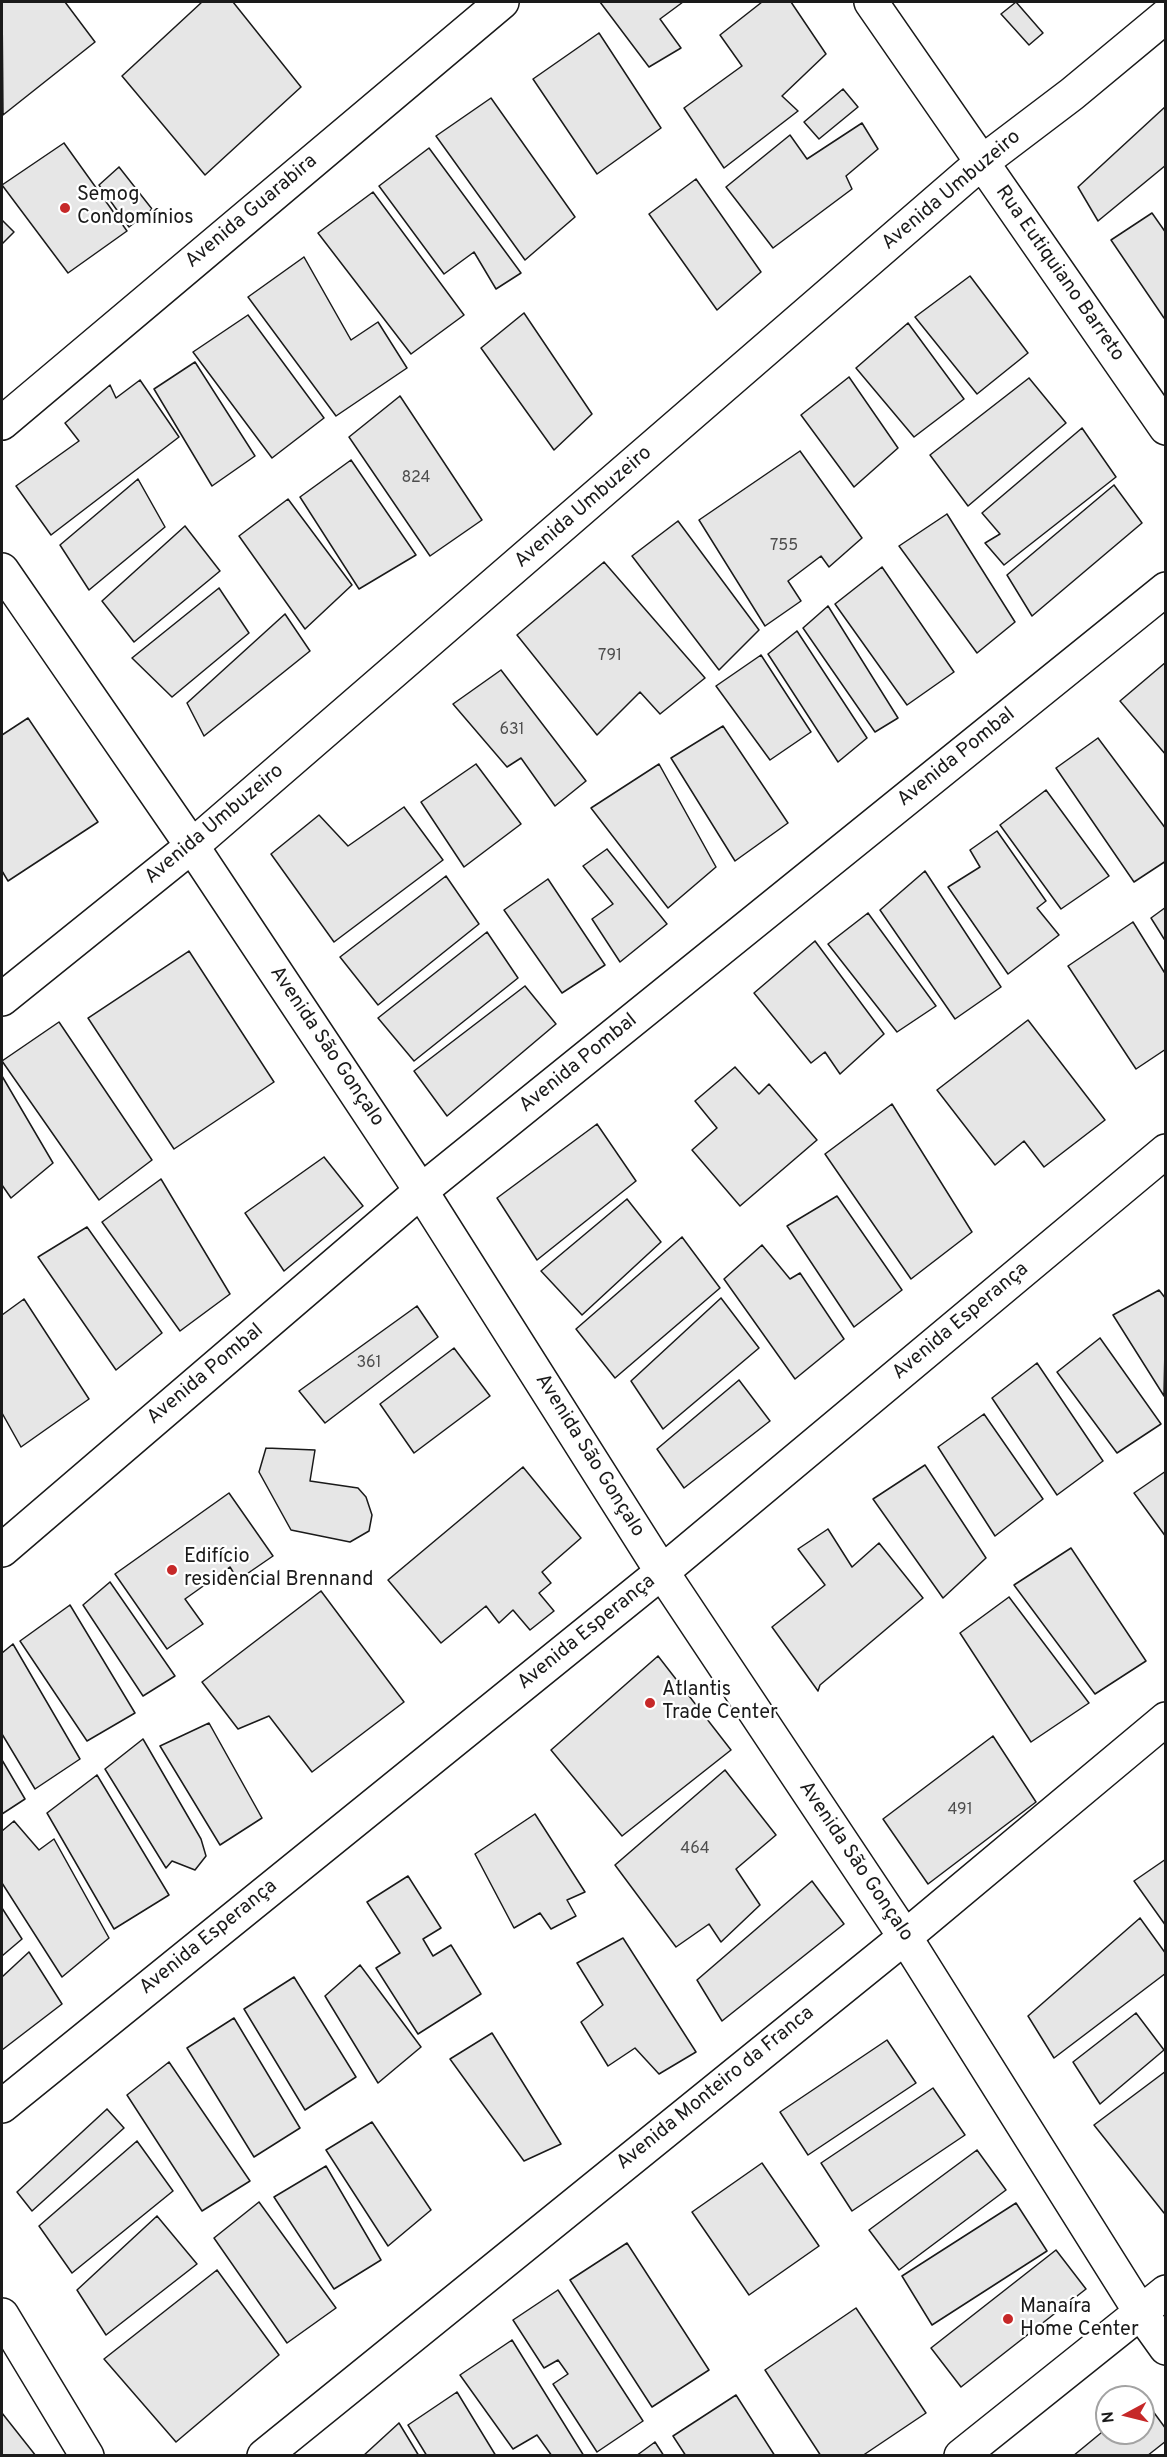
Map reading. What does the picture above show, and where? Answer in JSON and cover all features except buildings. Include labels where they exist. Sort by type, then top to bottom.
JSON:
[{"type":"street","name":"Avenida Guarabira","points":[[2,423],[502,2]]},
{"type":"street","name":"Rua Eutiquiano Barreto","points":[[871,2],[1166,428]]},
{"type":"street","name":"Avenida Umbuzeiro","points":[[2,999],[192,846],[981,163],[1072,94],[1166,16]]},
{"type":"street","name":"Avenida São Gonçalo","points":[[2,570],[192,846],[421,1191],[662,1572],[905,1937],[1141,2313],[1166,2348]]},
{"type":"street","name":"Avenida Pombal","points":[[2,1550],[421,1191],[1166,589]]},
{"type":"street","name":"Avenida Esperança","points":[[2,2106],[662,1572],[1166,1151]]},
{"type":"street","name":"Avenida Monteiro da Franca","points":[[264,2456],[905,1937],[1166,1719]]},
{"type":"street","points":[[961,2456],[1166,2292]]},
{"type":"street","points":[[2,2315],[87,2456]]},
{"type":"place","name":"Semog Condomínios","points":[[65,208]]},
{"type":"place","name":"Edifício residencial Brennand","points":[[172,1570]]},
{"type":"place","name":"Atlantis Trade Center","points":[[650,1703]]},
{"type":"place","name":"Manaíra Home Center","points":[[1008,2319]]}]
